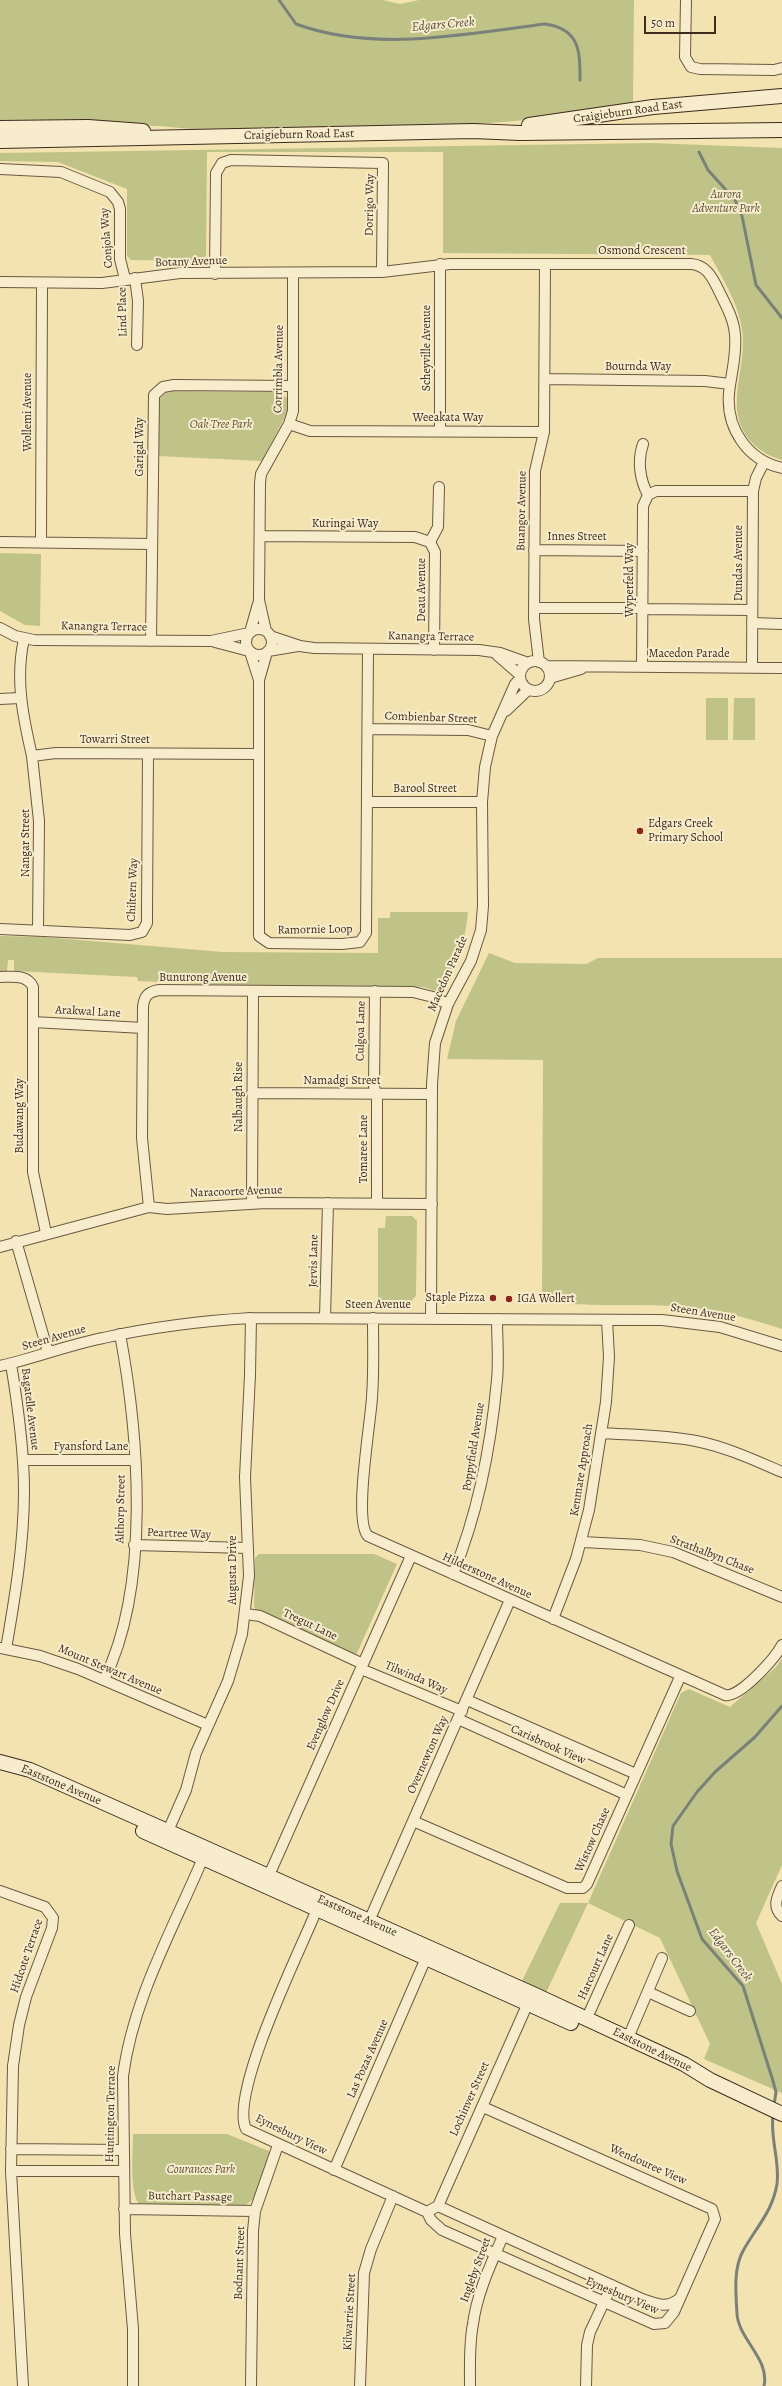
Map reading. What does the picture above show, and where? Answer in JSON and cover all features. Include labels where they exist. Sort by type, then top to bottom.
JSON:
[{"type":"main road","name":"Craigieburn Road East","points":[[473,131],[570,120],[652,107],[782,96]]},
{"type":"main road","name":"Craigieburn Road East","points":[[0,128],[88,127],[197,136]]},
{"type":"main road","name":"Craigieburn Road East","points":[[0,141],[473,131],[520,133],[782,130]]},
{"type":"main road","name":"Eaststone Avenue","points":[[0,1762],[37,1773],[166,1836],[531,1999],[683,2072],[710,2080]]},
{"type":"main road","name":"Eaststone Avenue","points":[[0,1772],[31,1780],[130,1825],[166,1836]]},
{"type":"main road","name":"Eaststone Avenue","points":[[584,2024],[628,2038],[684,2064],[710,2080],[782,2114]]},
{"type":"street","points":[[686,0],[685,58],[690,66],[700,69],[774,70],[782,68]]},
{"type":"street","name":"Dorrigo Way","points":[[215,274],[216,173],[222,162],[231,160],[383,163],[382,272]]},
{"type":"street","name":"Conjola Way","points":[[0,169],[54,170],[110,192],[118,202],[120,209],[120,259],[130,279]]},
{"type":"street","points":[[382,272],[440,264]]},
{"type":"street","name":"Osmond Crescent","points":[[440,264],[691,264],[700,266],[714,280],[734,324],[736,346],[730,384],[730,412],[736,433],[749,451],[764,462],[782,468]]},
{"type":"street","name":"Scheyville Avenue","points":[[440,264],[440,431]]},
{"type":"street","name":"Buangor Avenue","points":[[542,664],[534,608],[534,550],[535,471],[544,432],[545,264]]},
{"type":"street","name":"Botany Avenue","points":[[0,282],[102,282],[164,274],[382,272]]},
{"type":"street","name":"Corrimbla Avenue","points":[[250,633],[259,600],[261,474],[289,424],[293,411],[293,274]]},
{"type":"street","name":"Lind Place","points":[[130,279],[138,301],[137,345]]},
{"type":"street","name":"Wollemi Avenue","points":[[41,542],[42,283]]},
{"type":"street","name":"Bournda Way","points":[[545,379],[705,381],[730,384]]},
{"type":"street","name":"Garigal Way","points":[[151,641],[153,402],[157,392],[163,387],[174,385],[293,386]]},
{"type":"street","name":"Weeakata Way","points":[[289,424],[310,431],[544,432]]},
{"type":"street","points":[[643,444],[640,455],[641,478],[648,495],[656,490],[753,491]]},
{"type":"street","name":"Dundas Avenue","points":[[752,667],[753,491],[756,478],[764,462]]},
{"type":"street","name":"Deau Avenue","points":[[434,650],[435,552],[430,542],[438,527],[439,487]]},
{"type":"street","name":"Wyperfeld Way","points":[[642,667],[643,506],[648,495]]},
{"type":"street","name":"Kuringai Way","points":[[260,536],[416,537],[430,542]]},
{"type":"street","points":[[0,542],[152,544]]},
{"type":"street","name":"Innes Street","points":[[534,550],[643,551]]},
{"type":"street","name":"Corrimbla Avenue","points":[[259,600],[268,633]]},
{"type":"street","points":[[534,608],[752,610]]},
{"type":"street","points":[[752,624],[782,624]]},
{"type":"street","name":"Kanangra Terrace","points":[[0,628],[24,639],[211,641],[250,633]]},
{"type":"street","points":[[258,629],[268,633],[271,645],[267,652],[257,655],[250,652],[245,642],[250,633],[258,629]]},
{"type":"street","name":"Kanangra Terrace","points":[[268,633],[300,646]]},
{"type":"street","points":[[24,639],[21,661],[20,698],[32,756]]},
{"type":"street","name":"Kanangra Terrace","points":[[211,641],[250,652]]},
{"type":"street","name":"Kanangra Terrace","points":[[267,652],[300,646],[368,649],[490,651],[528,663]]},
{"type":"street","name":"Ramornie Loop","points":[[250,652],[258,680],[257,929],[259,936],[263,941],[276,944],[355,944],[363,939],[366,933],[368,649]]},
{"type":"street","name":"Kanangra Terrace","points":[[490,651],[505,660],[520,677]]},
{"type":"street","name":"Ramornie Loop","points":[[258,680],[267,652]]},
{"type":"street","points":[[528,663],[542,664],[550,678],[544,688],[540,691],[528,690],[520,677],[522,668],[528,663]]},
{"type":"street","name":"Macedon Parade","points":[[542,664],[597,667],[782,668]]},
{"type":"street","name":"Macedon Parade","points":[[550,678],[597,667]]},
{"type":"street","name":"Macedon Parade","points":[[431,1319],[432,1094],[436,1043],[448,1004],[471,961],[481,930],[483,906],[482,802],[485,767],[492,736],[504,714],[515,684],[520,677]]},
{"type":"street","name":"Macedon Parade","points":[[504,714],[528,690]]},
{"type":"street","points":[[0,699],[20,698]]},
{"type":"street","name":"Combienbar Street","points":[[368,729],[468,730],[492,736]]},
{"type":"street","name":"Towarri Street","points":[[32,756],[56,753],[258,754]]},
{"type":"street","name":"Chiltern Way","points":[[0,929],[38,929],[130,936],[137,935],[145,928],[147,914],[148,754]]},
{"type":"street","name":"Nangar Street","points":[[32,756],[39,821],[38,929]]},
{"type":"street","name":"Barool Street","points":[[367,802],[482,802]]},
{"type":"street","name":"Budawang Way","points":[[0,977],[23,978],[31,983],[33,1022],[33,1172],[46,1234]]},
{"type":"street","name":"Bunurong Avenue","points":[[149,1207],[142,1145],[143,1028],[144,999],[154,991],[375,991],[426,994],[448,1004]]},
{"type":"street","name":"Nalbaugh Rise","points":[[252,1204],[253,991]]},
{"type":"street","name":"Culgoa Lane","points":[[375,991],[374,1086],[376,1094]]},
{"type":"street","name":"Arakwal Lane","points":[[33,1022],[143,1028]]},
{"type":"street","name":"Namadgi Street","points":[[252,1093],[432,1094]]},
{"type":"street","name":"Tomaree Lane","points":[[376,1094],[377,1204]]},
{"type":"street","name":"Jervis Lane","points":[[326,1318],[328,1203]]},
{"type":"street","name":"Naracoorte Avenue","points":[[46,1234],[126,1215],[149,1207],[167,1209],[252,1204],[432,1204]]},
{"type":"street","points":[[0,1246],[46,1234]]},
{"type":"street","points":[[16,1241],[48,1352]]},
{"type":"street","name":"Steen Avenue","points":[[0,1366],[120,1334],[178,1324],[251,1318],[607,1320],[690,1322],[740,1332],[782,1346]]},
{"type":"street","name":"Augusta Drive","points":[[166,1836],[186,1790],[196,1753],[238,1650],[246,1614],[249,1576],[245,1477],[251,1318]]},
{"type":"street","name":"Hilderstone Avenue","points":[[373,1318],[372,1400],[364,1475],[363,1525],[368,1536],[725,1696],[732,1696],[775,1657],[782,1645]]},
{"type":"street","name":"Poppyfield Avenue","points":[[452,1574],[468,1538],[481,1488],[497,1379],[497,1319]]},
{"type":"street","name":"Kenmare Approach","points":[[553,1619],[582,1542],[601,1433],[608,1382],[607,1320]]},
{"type":"street","name":"Althorp Street","points":[[104,1680],[117,1652],[128,1609],[134,1545],[135,1460],[128,1380],[120,1334]]},
{"type":"street","name":"Bagatelle Avenue","points":[[3,1649],[22,1536],[23,1460],[20,1422],[11,1364]]},
{"type":"street","points":[[601,1433],[653,1436],[696,1441],[738,1453],[782,1472]]},
{"type":"street","name":"Fyansford Lane","points":[[23,1460],[135,1460]]},
{"type":"street","name":"Strathalbyn Chase","points":[[582,1542],[640,1545],[673,1552],[782,1597]]},
{"type":"street","name":"Peartree Way","points":[[134,1545],[248,1548]]},
{"type":"street","name":"Evenglow Drive","points":[[266,1881],[411,1556]]},
{"type":"street","name":"Overnewton Way","points":[[367,1925],[510,1600]]},
{"type":"street","name":"Tregut Lane","points":[[246,1614],[260,1616],[362,1666]]},
{"type":"street","name":"Mount Stewart Avenue","points":[[3,1649],[52,1660],[104,1680],[208,1725]]},
{"type":"street","name":"Tilwinda Way","points":[[362,1666],[460,1715]]},
{"type":"street","name":"Wistow Chase","points":[[413,1821],[567,1888],[577,1890],[587,1884],[680,1677]]},
{"type":"street","name":"Carisbrook View","points":[[467,1700],[636,1774]]},
{"type":"street","name":"Carisbrook View","points":[[460,1715],[627,1795]]},
{"type":"street","name":"Huntington Terrace","points":[[133,2386],[134,2329],[126,2253],[124,2209],[123,2076],[131,2030],[145,1990],[206,1854]]},
{"type":"street","points":[[782,1886],[775,1903],[776,1909],[782,1916]]},
{"type":"street","name":"Hidcote Terrace","points":[[0,1891],[45,1907],[54,1918],[52,1928],[26,1997],[19,2025],[13,2066],[11,2171],[23,2386]]},
{"type":"street","name":"Eynesbury View","points":[[319,1904],[260,2040],[246,2093],[243,2119],[246,2129],[278,2145],[427,2212],[431,2220],[442,2230],[603,2303],[654,2324],[662,2325],[670,2319],[679,2299]]},
{"type":"street","name":"Harcourt Lane","points":[[584,2024],[629,1925]]},
{"type":"street","name":"Las Pozas Avenue","points":[[334,2170],[428,1954]]},
{"type":"street","points":[[628,2038],[662,1958]]},
{"type":"street","points":[[648,1992],[690,2011]]},
{"type":"street","name":"Lochinver Street","points":[[438,2206],[475,2120],[483,2107],[531,1999]]},
{"type":"street","name":"Wendouree View","points":[[483,2107],[712,2209],[715,2220],[679,2299]]},
{"type":"street","name":"Bodnant Street","points":[[251,2386],[252,2255],[255,2211],[278,2145]]},
{"type":"street","points":[[0,2158],[11,2153],[123,2150]]},
{"type":"street","points":[[11,2171],[123,2171]]},
{"type":"street","name":"Kilwarrie Street","points":[[360,2386],[364,2273],[371,2249],[393,2196]]},
{"type":"street","points":[[427,2212],[438,2206]]},
{"type":"street","name":"Eynesbury View","points":[[438,2206],[661,2306],[671,2305],[679,2299]]},
{"type":"street","name":"Butchart Passage","points":[[124,2209],[255,2211]]},
{"type":"street","name":"Ingleby Street","points":[[470,2386],[473,2322],[479,2296],[503,2236]]},
{"type":"street","points":[[586,2386],[587,2345],[603,2303],[612,2285]]},
{"type":"green space","points":[[0,0],[383,0],[400,4],[419,0],[634,0],[633,104],[540,119],[477,124],[191,129],[159,126],[0,123]]},
{"type":"green space","name":"Aurora Adventure Park","points":[[651,143],[782,148],[782,460],[767,454],[754,445],[747,437],[740,424],[737,411],[737,398],[742,358],[742,330],[734,301],[710,255],[443,253],[443,152],[207,152],[206,256],[201,261],[131,260],[127,256],[127,189],[58,162],[0,161],[0,153]]},
{"type":"green space","name":"Oak Tree Park","points":[[168,391],[279,392],[287,398],[287,413],[262,461],[158,456],[158,400]]},
{"type":"green space","points":[[0,553],[41,554],[40,626],[25,625],[0,611]]},
{"type":"green space","points":[[706,698],[728,698],[728,740],[706,740]]},
{"type":"green space","points":[[734,698],[755,698],[755,740],[733,740]]},
{"type":"green space","points":[[390,912],[468,912],[463,944],[455,966],[450,976],[436,991],[423,987],[224,985],[138,981],[137,977],[14,971],[14,960],[8,960],[7,971],[0,971],[0,936],[44,937],[223,952],[378,953],[378,918],[390,918]]},
{"type":"green space","points":[[489,953],[515,963],[586,964],[598,958],[782,958],[782,1329],[728,1314],[686,1307],[656,1305],[591,1305],[542,1301],[543,1060],[447,1059],[456,1021]]},
{"type":"green space","points":[[386,1216],[412,1216],[417,1221],[416,1296],[409,1303],[378,1302],[378,1228],[385,1228]]},
{"type":"green space","points":[[259,1554],[374,1554],[397,1564],[357,1653],[354,1655],[257,1611],[254,1607],[255,1558]]},
{"type":"green space","points":[[782,1658],[782,1865],[756,1923],[782,1984],[782,2093],[704,2059],[710,2044],[660,1938],[588,1903],[681,1693],[689,1689],[730,1707],[776,1667]]},
{"type":"green space","points":[[560,1903],[588,1903],[545,1995],[521,1983]]},
{"type":"green space","name":"Courances Park","points":[[133,2134],[227,2134],[269,2151],[269,2156],[254,2198],[245,2206],[139,2204],[136,2198],[133,2181]]},
{"type":"waterway","name":"Edgars Creek","points":[[279,0],[296,24],[326,33],[357,38],[420,39],[545,24],[557,27],[571,36],[576,43],[580,80]]},
{"type":"waterway","name":"Edgars Creek","points":[[699,152],[708,170],[735,200],[742,216],[756,285],[782,318]]},
{"type":"waterway","name":"Edgars Creek","points":[[774,2105],[776,2092],[743,1986],[702,1939],[677,1871],[671,1844],[673,1826],[697,1792],[715,1772],[755,1737],[782,1706]]},
{"type":"waterway","name":"Edgars Creek","points":[[764,2386],[765,2376],[763,2367],[739,2323],[737,2314],[736,2274],[743,2251],[767,2212],[775,2194],[778,2175],[772,2124],[773,2115]]},
{"type":"place","name":"Edgars Creek Primary School","points":[[640,831]]},
{"type":"place","name":"Staple Pizza","points":[[493,1298]]},
{"type":"place","name":"IGA Wollert","points":[[509,1299]]}]
